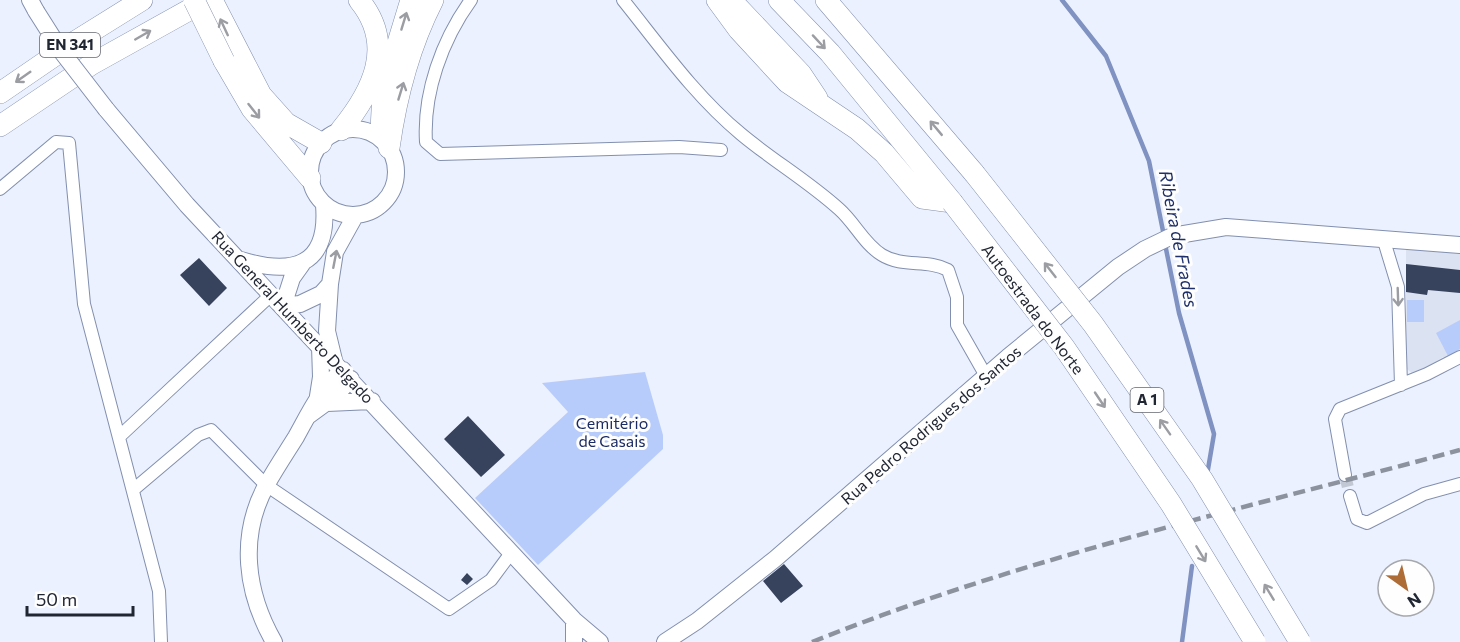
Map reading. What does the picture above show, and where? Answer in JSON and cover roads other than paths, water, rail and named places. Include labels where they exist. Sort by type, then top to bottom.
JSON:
[{"type":"highway","name":"EN 341","points":[[0,93],[73,43],[142,0]]},
{"type":"highway","points":[[194,0],[230,57],[250,79],[275,113],[296,130],[321,143]]},
{"type":"highway","name":"EN 341","points":[[0,126],[92,64],[207,0]]},
{"type":"highway","points":[[212,0],[230,57],[252,109],[310,178]]},
{"type":"highway","points":[[341,130],[360,107],[377,69],[375,30],[366,9],[359,0]]},
{"type":"highway","points":[[386,143],[383,92],[411,0]]},
{"type":"highway","points":[[386,143],[410,58],[433,0]]},
{"type":"highway","points":[[717,0],[739,30],[787,82],[857,129],[884,153],[922,198],[952,202]]},
{"type":"highway","points":[[731,0],[801,74],[822,106]]},
{"type":"highway","name":"Autoestrada do Norte","points":[[779,0],[830,53],[952,202],[1090,386],[1171,504],[1255,642]]},
{"type":"highway","name":"A 1","points":[[826,0],[974,173],[1093,324],[1202,480],[1300,642]]},
{"type":"street","points":[[471,0],[461,14],[433,76],[425,125],[426,142],[440,153],[679,147],[721,150]]},
{"type":"street","points":[[623,0],[700,95],[741,134],[796,173],[842,211],[872,248],[897,262],[932,264],[948,270],[957,297],[957,325],[986,376]]},
{"type":"street","name":"Rua General Humberto Delgado","points":[[33,5],[62,52],[106,109],[187,205],[372,401],[582,634],[600,642]]},
{"type":"street","points":[[356,129],[370,132],[386,143],[395,160],[395,186],[380,207],[355,216],[333,212],[324,205],[312,188],[310,178],[314,153],[321,143],[341,130],[356,129]]},
{"type":"street","points":[[0,189],[56,142],[69,143],[84,304],[159,591],[161,642]]},
{"type":"street","points":[[120,436],[287,290],[302,264],[311,258],[323,241],[324,205]]},
{"type":"street","points":[[273,642],[260,618],[248,570],[248,543],[263,491],[308,417],[342,370],[327,331],[330,284],[335,252],[355,216]]},
{"type":"street","name":"Rua Pedro Rodrigues dos Santos","points":[[665,642],[697,621],[776,559],[986,376],[1118,267],[1145,249],[1172,236],[1226,226],[1383,241],[1460,245]]},
{"type":"street","points":[[1383,241],[1398,287],[1401,385]]},
{"type":"street","points":[[240,260],[261,266],[302,264]]},
{"type":"street","points":[[278,300],[306,302],[321,294],[330,284]]},
{"type":"street","points":[[320,346],[322,400]]},
{"type":"street","points":[[1345,475],[1335,414],[1340,409],[1401,385],[1460,357]]},
{"type":"street","points":[[322,400],[372,401]]},
{"type":"street","points":[[133,490],[198,435],[211,430],[263,491],[449,609],[491,580],[511,553]]},
{"type":"street","points":[[1350,496],[1357,519],[1367,523],[1424,494],[1460,484]]},
{"type":"waterway","name":"Ribeira de Frades","points":[[1062,0],[1106,56],[1149,161],[1164,236]]},
{"type":"waterway","name":"Ribeira de Frades","points":[[1165,244],[1179,313],[1214,434],[1207,475]]},
{"type":"waterway","name":"Ribeira de Frades","points":[[1182,642],[1192,566]]},
{"type":"tunnel","points":[[1345,475],[1350,496]]},
{"type":"railway","points":[[812,642],[891,612],[1052,560],[1460,450]]},
{"type":"park label","name":"Cemitério de Casais","points":[[612,432]]}]
